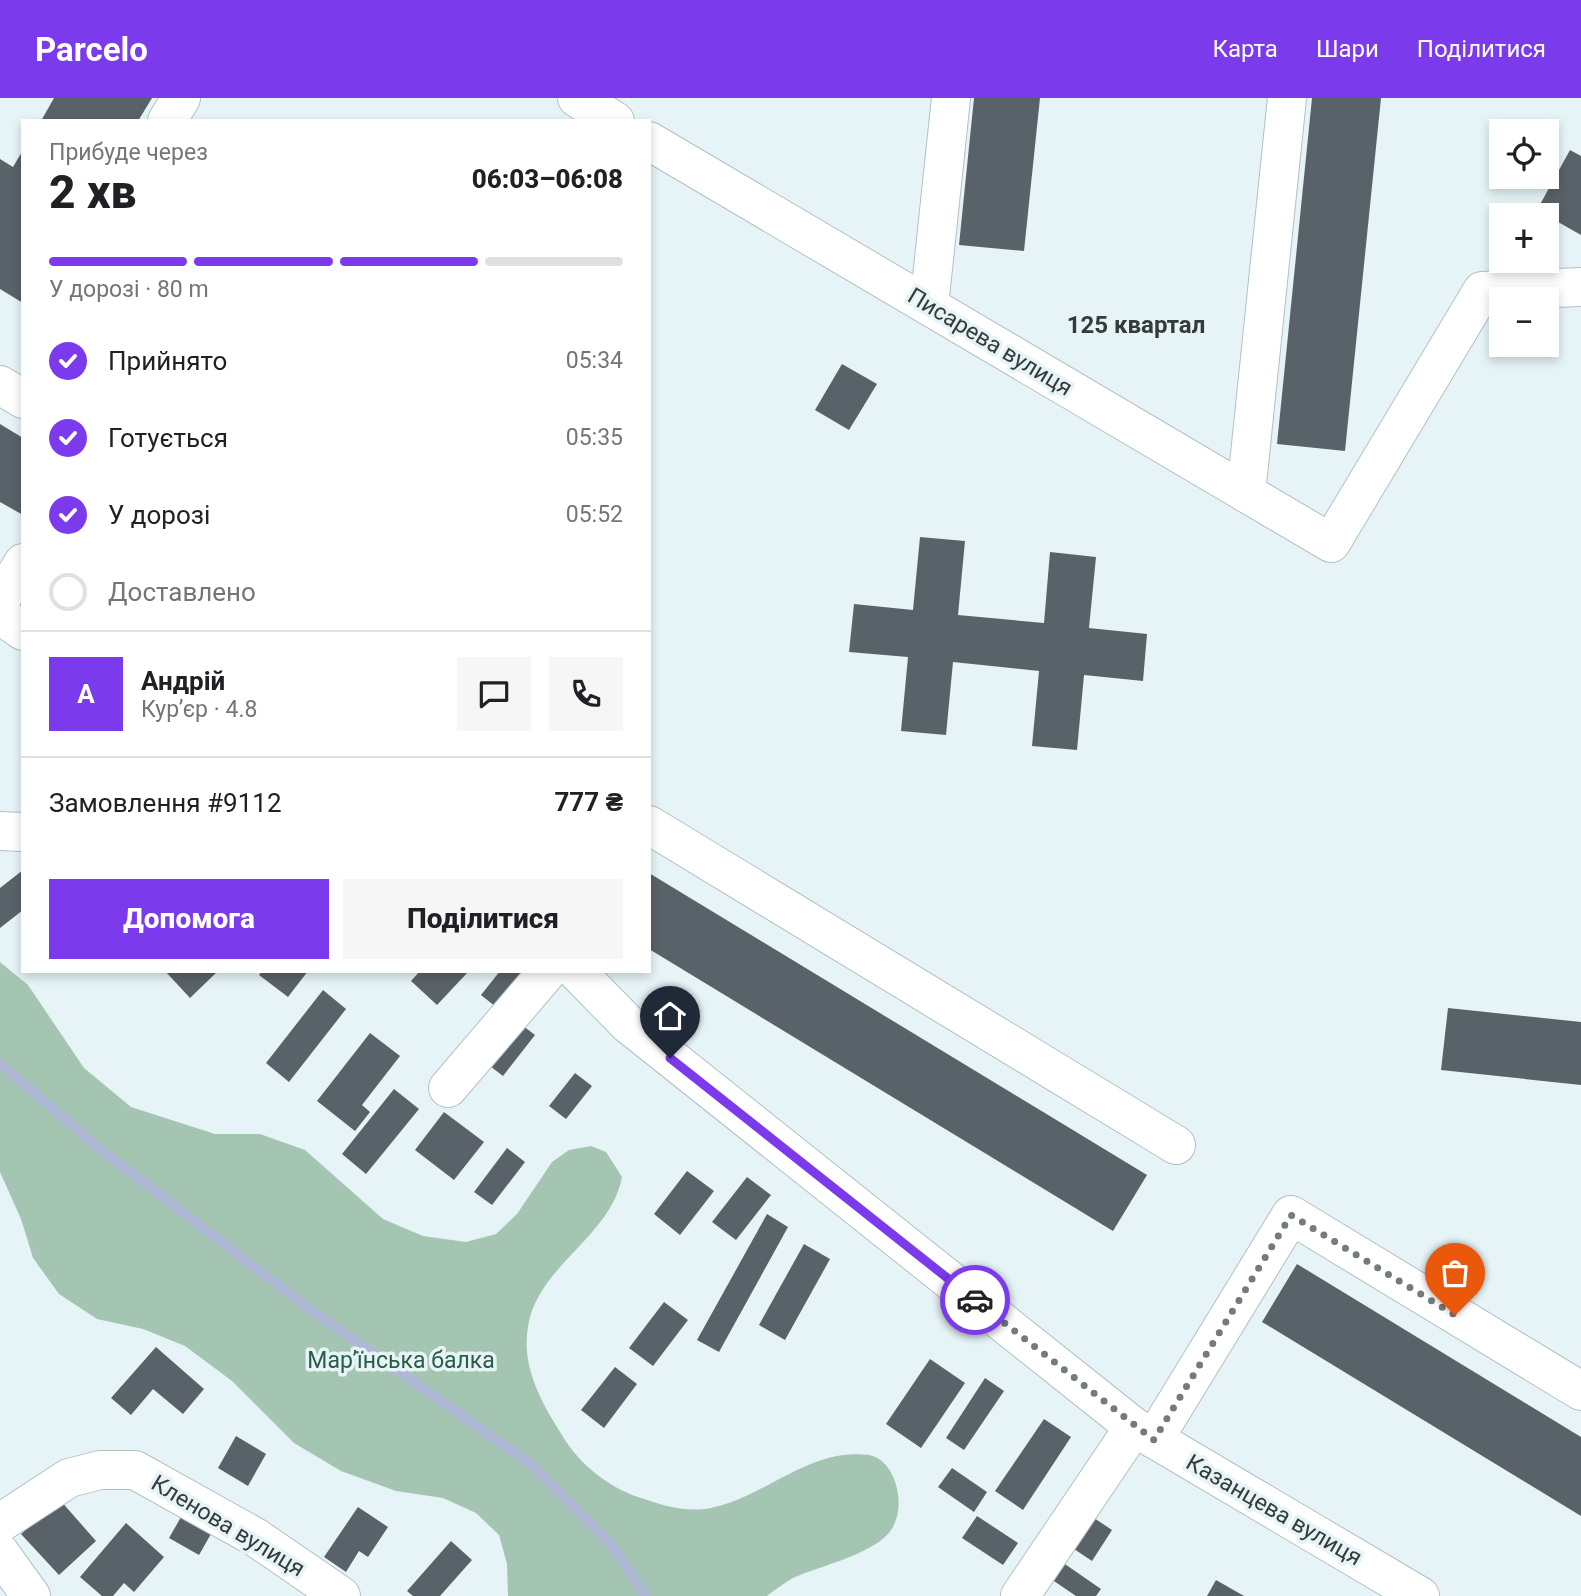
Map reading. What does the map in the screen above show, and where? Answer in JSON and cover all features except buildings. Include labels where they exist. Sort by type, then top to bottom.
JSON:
[{"type":"street","points":[[168,119],[181,98]]},
{"type":"street","points":[[929,306],[951,98]]},
{"type":"street","points":[[1246,493],[1287,98]]},
{"type":"street","name":"Писарева вулиця","points":[[651,142],[1331,543],[1482,291],[1581,287]]},
{"type":"street","points":[[0,385],[21,398]]},
{"type":"street","points":[[0,601],[21,567]]},
{"type":"street","points":[[0,615],[21,630]]},
{"type":"street","points":[[651,826],[1176,1145]]},
{"type":"street","points":[[0,831],[21,832]]},
{"type":"street","points":[[448,1088],[546,973]]},
{"type":"street","name":"Казанцева вулиця","points":[[578,973],[628,1024],[1144,1433],[1420,1596]]},
{"type":"street","points":[[1020,1596],[1144,1433],[1291,1215],[1581,1391]]},
{"type":"street","name":"Кленова вулиця","points":[[0,1523],[69,1478],[100,1470],[135,1470],[255,1537],[341,1596]]},
{"type":"street","points":[[0,1553],[31,1596]]},
{"type":"green space","name":"Мар’їнська балка","points":[[0,962],[28,985],[84,1068],[131,1107],[215,1134],[260,1134],[305,1150],[383,1219],[423,1236],[466,1242],[496,1234],[517,1214],[552,1162],[569,1150],[591,1146],[606,1152],[622,1177],[615,1198],[590,1235],[545,1286],[534,1306],[528,1327],[528,1356],[535,1384],[547,1410],[576,1455],[595,1473],[627,1493],[656,1503],[692,1510],[731,1502],[827,1458],[869,1455],[884,1464],[896,1486],[899,1500],[892,1528],[869,1548],[793,1578],[767,1596],[508,1596],[507,1564],[499,1535],[476,1513],[443,1498],[396,1491],[341,1471],[294,1443],[232,1381],[185,1346],[143,1329],[97,1319],[59,1294],[33,1258],[21,1219],[0,1172]]},
{"type":"waterway","points":[[0,1063],[96,1146],[304,1305],[531,1464],[612,1545],[646,1596]]},
{"type":"way so far","points":[[975,1300],[1154,1440],[1291,1215],[1455,1315]]},
{"type":"district","name":"125 квартал","points":[[1136,325]]},
{"type":"route","points":[[670,1058],[975,1300]]}]
